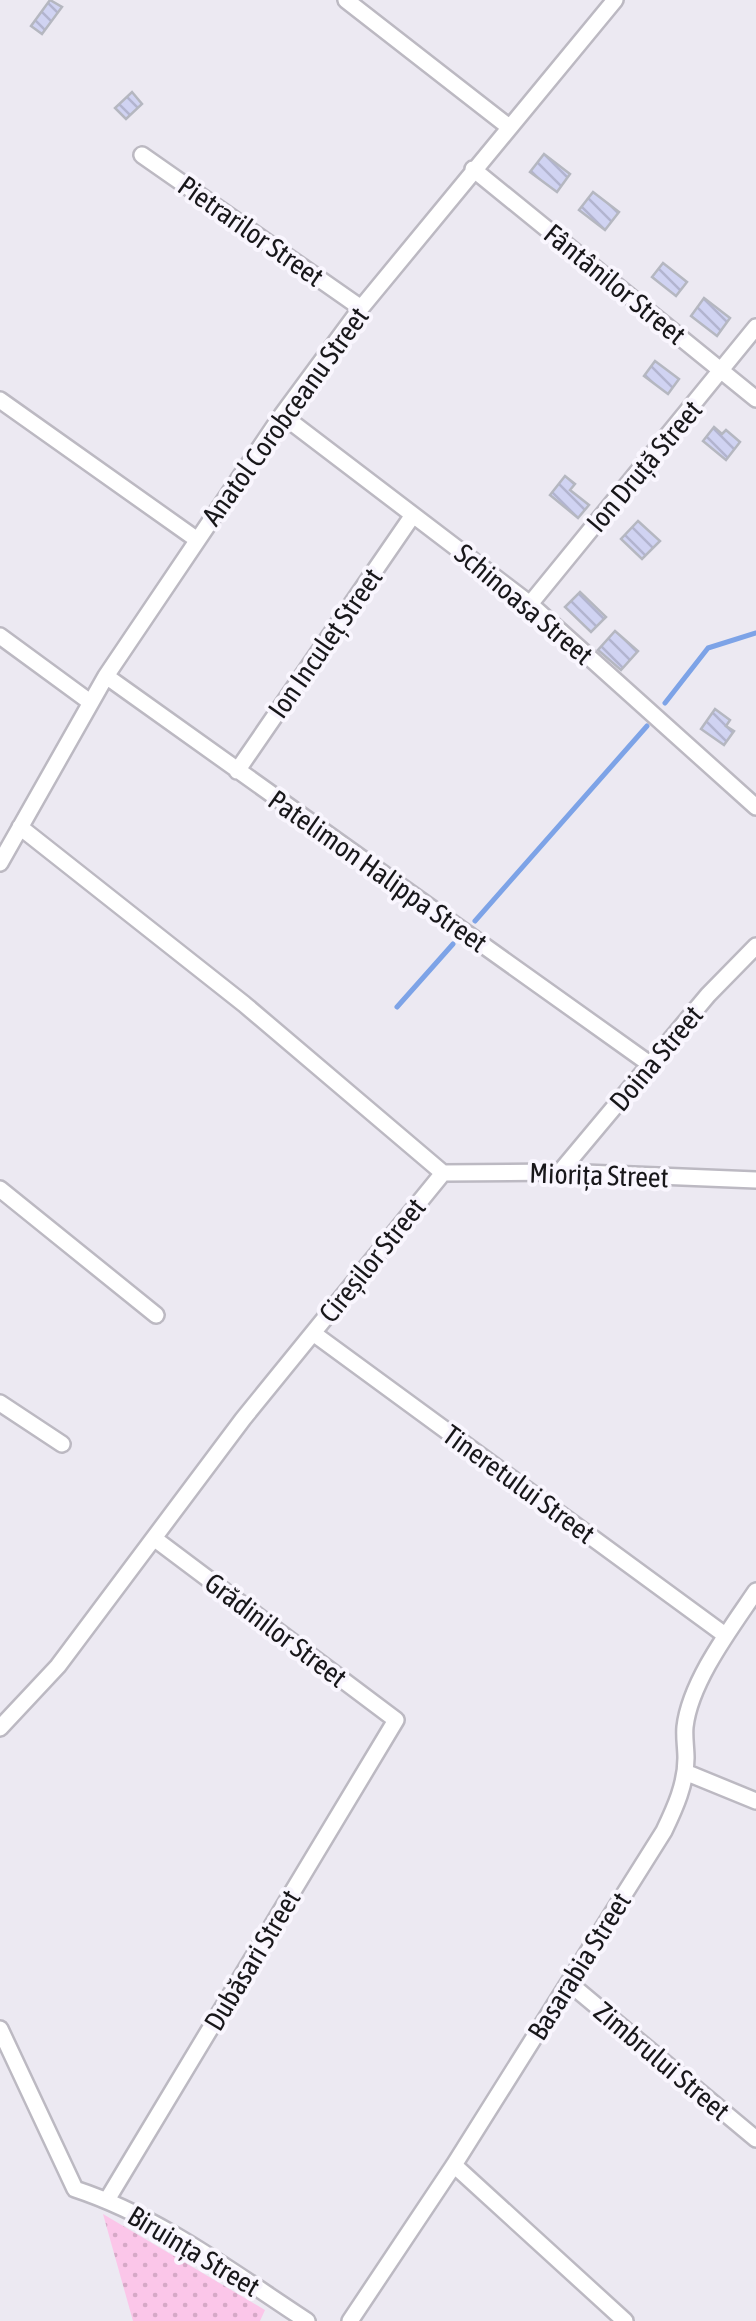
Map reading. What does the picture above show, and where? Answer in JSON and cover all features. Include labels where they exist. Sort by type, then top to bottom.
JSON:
[{"type":"street","points":[[346,0],[510,127]]},
{"type":"street","name":"Anatol Corobceanu Street","points":[[0,863],[106,676],[282,414],[361,308],[610,2]]},
{"type":"street","name":"Pietrarilor Street","points":[[142,155],[361,308]]},
{"type":"street","name":"Fântânilor Street","points":[[474,169],[756,399]]},
{"type":"street","name":"Ion Druță Street","points":[[530,604],[756,327]]},
{"type":"street","points":[[0,400],[196,539]]},
{"type":"street","name":"Schinoasa Street","points":[[282,414],[530,604],[756,807]]},
{"type":"street","name":"Ion Inculeț Street","points":[[236,770],[413,514]]},
{"type":"street","points":[[0,636],[90,702]]},
{"type":"street","name":"Patelimon Halippa Street","points":[[106,676],[651,1066]]},
{"type":"street","name":"Cireșilor Street","points":[[0,1728],[58,1666],[243,1419],[442,1173],[244,1004],[20,827]]},
{"type":"street","name":"Doina Street","points":[[560,1172],[708,995],[756,946]]},
{"type":"street","name":"Miorița Street","points":[[442,1173],[560,1172],[756,1180]]},
{"type":"street","points":[[0,1189],[156,1314]]},
{"type":"street","name":"Tineretului Street","points":[[313,1333],[726,1635]]},
{"type":"street","points":[[0,1404],[62,1444]]},
{"type":"street","name":"Grădinilor Street","points":[[155,1539],[396,1720]]},
{"type":"street","name":"Basarabia Street","points":[[350,2321],[454,2165],[664,1831],[677,1804],[685,1772],[685,1727],[694,1695],[726,1635],[756,1591]]},
{"type":"street","name":"Dubăsari Street","points":[[107,2200],[396,1720]]},
{"type":"street","points":[[685,1772],[756,1801]]},
{"type":"street","name":"Zimbrului Street","points":[[568,1983],[756,2139]]},
{"type":"street","name":"Biruința Street","points":[[0,2029],[75,2190],[155,2222],[307,2321]]},
{"type":"street","points":[[454,2165],[625,2321]]},
{"type":"shaded area","points":[[103,2214],[265,2310],[260,2321],[133,2321]]},
{"type":"building","points":[[50,0],[62,7],[42,34],[31,26]]},
{"type":"building","points":[[132,92],[142,104],[126,119],[115,108]]},
{"type":"building","points":[[544,154],[570,174],[557,192],[530,172]]},
{"type":"building","points":[[593,192],[619,212],[605,230],[579,210]]},
{"type":"building","points":[[663,263],[687,282],[676,296],[652,277]]},
{"type":"building","points":[[704,298],[730,318],[717,336],[691,316]]},
{"type":"building","points":[[655,361],[679,379],[668,394],[644,376]]},
{"type":"building","points":[[714,427],[722,434],[726,430],[740,442],[726,460],[703,441]]},
{"type":"building","points":[[565,476],[575,484],[570,490],[589,505],[578,518],[550,495]]},
{"type":"building","points":[[638,521],[660,541],[642,559],[621,539]]},
{"type":"building","points":[[580,592],[606,617],[591,632],[565,607]]},
{"type":"building","points":[[615,631],[638,651],[621,670],[598,650]]},
{"type":"building","points":[[715,709],[730,720],[726,726],[734,731],[724,745],[701,729]]},
{"type":"waterway","points":[[665,703],[708,648],[756,633]]},
{"type":"waterway","points":[[475,921],[647,726]]},
{"type":"waterway","points":[[397,1007],[453,944]]}]
